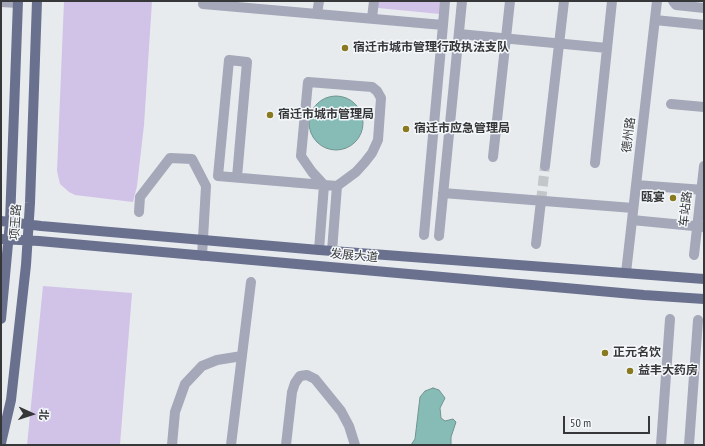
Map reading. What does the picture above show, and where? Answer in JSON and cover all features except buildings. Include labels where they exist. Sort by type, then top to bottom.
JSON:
[{"type":"main road","name":"项王路","points":[[1,443],[11,400],[28,240],[37,1]]},
{"type":"main road","name":"项王路","points":[[1,319],[18,2]]},
{"type":"main road","name":"发展大道","points":[[6,222],[319,250],[704,279]]},
{"type":"main road","name":"发展大道","points":[[5,240],[28,240],[704,299]]},
{"type":"street","points":[[318,14],[319,1]]},
{"type":"street","points":[[372,18],[374,1]]},
{"type":"street","points":[[424,235],[445,1]]},
{"type":"street","points":[[439,236],[462,1]]},
{"type":"street","points":[[493,157],[510,1]]},
{"type":"street","points":[[545,166],[564,1]]},
{"type":"street","points":[[595,163],[612,1]]},
{"type":"street","name":"德州路","points":[[626,273],[657,1]]},
{"type":"street","points":[[673,1],[676,5],[704,8]]},
{"type":"street","points":[[1,2],[18,2]]},
{"type":"street","points":[[203,4],[372,18],[443,26]]},
{"type":"street","points":[[655,20],[704,25]]},
{"type":"street","points":[[458,34],[607,48]]},
{"type":"street","points":[[237,177],[247,62],[229,60],[218,176],[237,177],[324,185],[337,186],[356,172],[376,146],[378,140],[381,98],[377,91],[372,87],[308,82],[301,156],[312,172],[324,185],[319,250]]},
{"type":"street","points":[[671,104],[704,107]]},
{"type":"street","points":[[139,212],[140,197],[170,158],[192,159],[206,186],[202,256]]},
{"type":"street","name":"车站路","points":[[694,255],[701,226],[704,166]]},
{"type":"street","points":[[636,184],[703,190]]},
{"type":"street","points":[[332,251],[337,186]]},
{"type":"street","points":[[443,193],[633,208]]},
{"type":"street","points":[[536,244],[541,201]]},
{"type":"street","points":[[632,220],[701,226]]},
{"type":"street","points":[[231,445],[251,282]]},
{"type":"street","points":[[660,445],[670,319]]},
{"type":"street","points":[[689,445],[700,350],[698,320]]},
{"type":"street","points":[[172,445],[175,412],[185,384],[202,366],[217,360],[242,356]]},
{"type":"street","points":[[286,445],[292,392],[295,382],[300,376],[307,375],[315,379],[340,411],[349,426],[355,445]]},
{"type":"shaded area","points":[[64,1],[152,1],[144,125],[137,186],[133,202],[75,195],[60,184],[57,171]]},
{"type":"shaded area","points":[[378,1],[441,1],[440,14],[378,8]]},
{"type":"shaded area","points":[[331,96],[341,96],[355,104],[361,113],[363,123],[361,133],[355,142],[341,150],[331,150],[321,145],[314,138],[309,128],[309,118],[314,108],[321,101]]},
{"type":"shaded area","points":[[43,286],[132,293],[120,445],[27,445]]},
{"type":"shaded area","points":[[433,388],[439,390],[445,398],[440,408],[441,418],[445,421],[453,419],[456,422],[451,437],[451,445],[411,445],[415,439],[420,397],[425,391]]},
{"type":"tunnel","points":[[541,201],[545,166]]},
{"type":"place","name":"宿迁市城市管理行政执法支队","points":[[345,48]]},
{"type":"place","name":"宿迁市城市管理局","points":[[270,115]]},
{"type":"place","name":"宿迁市应急管理局","points":[[406,129]]},
{"type":"place","name":"瓯宴","points":[[673,198]]},
{"type":"place","name":"正元名饮","points":[[605,353]]},
{"type":"place","name":"益丰大药房","points":[[630,371]]}]
